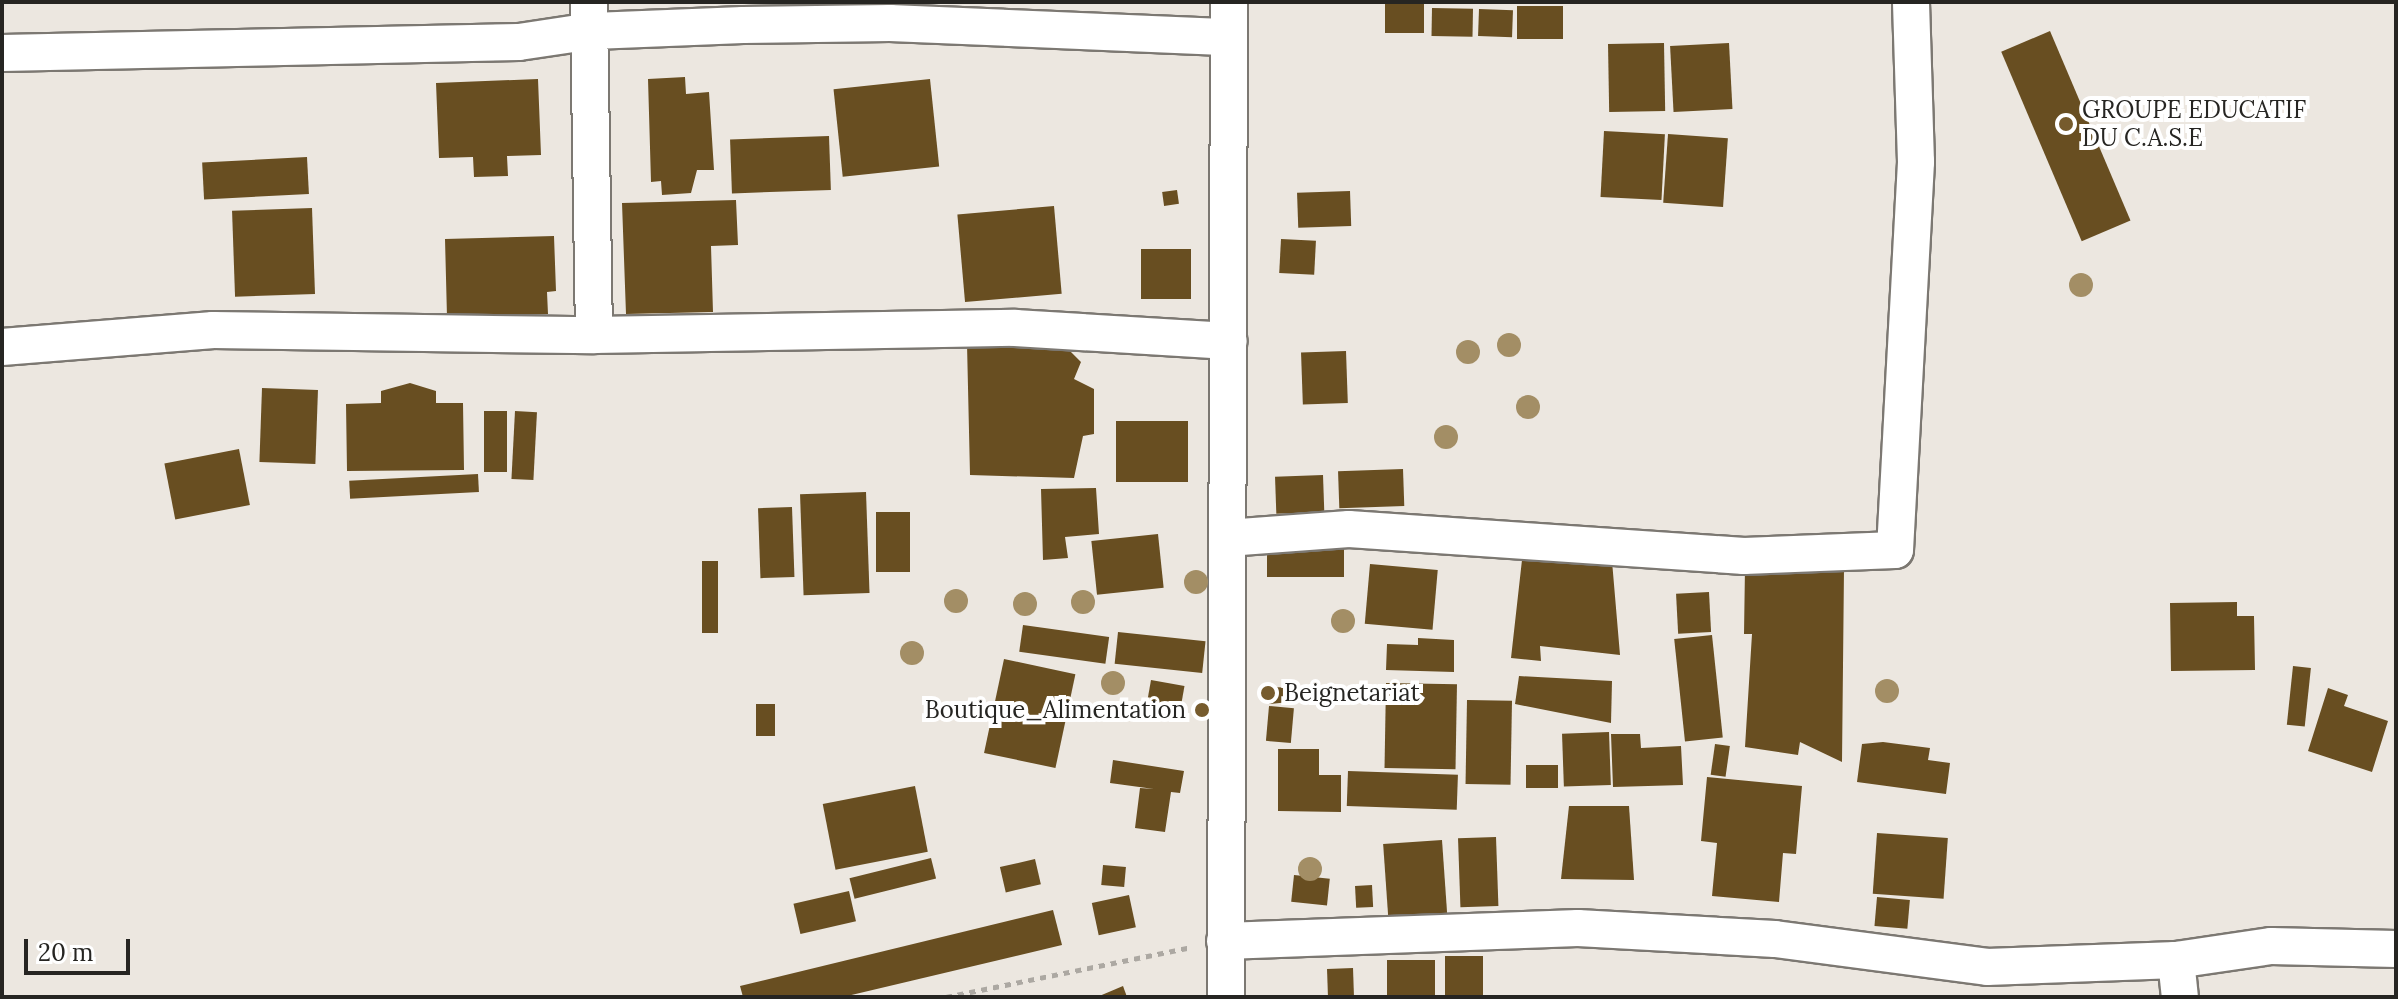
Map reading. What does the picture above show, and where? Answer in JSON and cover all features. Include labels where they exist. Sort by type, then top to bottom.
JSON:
[{"type":"street","points":[[1227,538],[1349,529],[1744,556],[1895,550],[1916,162],[1911,2]]},
{"type":"street","points":[[591,16],[587,188],[594,335]]},
{"type":"street","points":[[2,53],[519,42],[591,16],[890,23],[1229,20],[1226,997]]},
{"type":"street","points":[[2,347],[213,330],[594,335],[1015,328],[1229,341]]},
{"type":"street","points":[[1225,941],[1578,928],[1775,939],[1987,967],[2176,960],[2271,946],[2396,950]]},
{"type":"street","points":[[2176,960],[2180,997]]},
{"type":"path","points":[[946,997],[1225,941]]},
{"type":"building","points":[[1385,2],[1424,2],[1424,33],[1385,33]]},
{"type":"building","points":[[1517,6],[1563,6],[1563,39],[1517,39]]},
{"type":"building","points":[[1432,8],[1473,9],[1473,37],[1432,36]]},
{"type":"building","points":[[1479,9],[1513,10],[1512,37],[1478,36]]},
{"type":"building","points":[[2050,31],[2130,221],[2082,241],[2001,52]]},
{"type":"building","points":[[1664,43],[1665,111],[1609,112],[1608,44]]},
{"type":"building","points":[[1729,43],[1732,109],[1674,112],[1670,46]]},
{"type":"building","points":[[685,77],[686,94],[709,92],[714,170],[697,170],[691,193],[662,195],[661,181],[651,182],[648,79]]},
{"type":"building","points":[[538,79],[541,155],[507,156],[508,176],[474,177],[473,157],[439,158],[436,83]]},
{"type":"building","points":[[930,79],[939,167],[843,177],[834,89]]},
{"type":"building","points":[[1604,131],[1665,134],[1661,200],[1601,197]]},
{"type":"building","points":[[1668,134],[1728,138],[1723,207],[1663,203]]},
{"type":"building","points":[[829,136],[831,190],[732,193],[730,139]]},
{"type":"building","points":[[307,157],[309,194],[204,199],[202,162]]},
{"type":"building","points":[[1177,190],[1179,204],[1164,206],[1162,192]]},
{"type":"building","points":[[1350,191],[1351,226],[1298,228],[1297,193]]},
{"type":"building","points":[[736,200],[738,245],[711,246],[713,312],[626,314],[622,203]]},
{"type":"building","points":[[1054,206],[1062,294],[965,302],[957,214]]},
{"type":"building","points":[[312,208],[315,294],[235,297],[232,211]]},
{"type":"building","points":[[554,236],[556,291],[547,292],[548,314],[447,317],[445,239]]},
{"type":"building","points":[[1281,239],[1316,241],[1314,275],[1279,273]]},
{"type":"building","points":[[1141,249],[1191,249],[1191,299],[1141,299]]},
{"type":"building","points":[[967,344],[1067,348],[1081,362],[1074,379],[1094,389],[1094,434],[1083,436],[1074,478],[970,475]]},
{"type":"building","points":[[1346,351],[1348,403],[1303,405],[1301,353]]},
{"type":"building","points":[[410,383],[436,391],[436,403],[463,403],[464,470],[347,471],[346,404],[381,403],[381,391]]},
{"type":"building","points":[[262,388],[318,390],[315,464],[259,462]]},
{"type":"building","points":[[484,411],[507,411],[507,472],[484,472]]},
{"type":"building","points":[[515,411],[537,412],[533,480],[511,479]]},
{"type":"building","points":[[1116,421],[1188,421],[1188,482],[1116,482]]},
{"type":"building","points":[[239,449],[250,505],[175,519],[164,464]]},
{"type":"building","points":[[1403,469],[1404,506],[1339,508],[1338,471]]},
{"type":"building","points":[[478,474],[479,492],[350,499],[349,481]]},
{"type":"building","points":[[1323,475],[1324,512],[1276,514],[1275,477]]},
{"type":"building","points":[[1096,488],[1099,534],[1065,537],[1068,558],[1043,560],[1041,489]]},
{"type":"building","points":[[866,492],[870,593],[804,595],[800,494]]},
{"type":"building","points":[[792,507],[794,577],[760,578],[758,508]]},
{"type":"building","points":[[876,512],[910,512],[910,572],[876,572]]},
{"type":"building","points":[[1267,533],[1344,533],[1344,577],[1267,577]]},
{"type":"building","points":[[1158,534],[1164,588],[1097,595],[1091,541]]},
{"type":"building","points":[[1523,551],[1612,561],[1620,655],[1540,646],[1541,661],[1511,658]]},
{"type":"building","points":[[702,561],[718,561],[718,633],[702,633]]},
{"type":"building","points":[[1370,564],[1438,570],[1433,630],[1365,624]]},
{"type":"building","points":[[1745,567],[1844,569],[1842,762],[1800,742],[1798,755],[1745,747],[1752,634],[1744,634]]},
{"type":"building","points":[[1709,592],[1711,632],[1678,634],[1676,594]]},
{"type":"building","points":[[2237,602],[2237,616],[2254,616],[2255,670],[2171,671],[2170,603]]},
{"type":"building","points":[[1023,625],[1109,637],[1105,664],[1019,652]]},
{"type":"building","points":[[1118,632],[1206,641],[1202,673],[1115,664]]},
{"type":"building","points":[[1712,635],[1723,737],[1685,741],[1674,639]]},
{"type":"building","points":[[1418,638],[1454,640],[1454,672],[1386,670],[1387,644],[1418,645]]},
{"type":"building","points":[[1004,659],[1075,674],[1055,768],[984,753]]},
{"type":"building","points":[[2293,666],[2311,668],[2305,727],[2287,725]]},
{"type":"building","points":[[1519,676],[1612,681],[1611,723],[1515,704]]},
{"type":"building","points":[[1151,680],[1184,686],[1179,716],[1146,711]]},
{"type":"building","points":[[1386,683],[1457,684],[1456,769],[1385,768]]},
{"type":"building","points":[[1270,687],[1299,688],[1299,701],[1269,704]]},
{"type":"building","points":[[2328,688],[2348,695],[2344,706],[2388,721],[2372,772],[2308,751]]},
{"type":"building","points":[[1467,700],[1512,701],[1511,785],[1466,784]]},
{"type":"building","points":[[756,704],[775,704],[775,736],[756,736]]},
{"type":"building","points":[[1269,706],[1294,708],[1291,743],[1266,741]]},
{"type":"building","points":[[1609,732],[1611,785],[1564,787],[1562,734]]},
{"type":"building","points":[[1611,734],[1640,734],[1641,748],[1681,746],[1683,785],[1613,787]]},
{"type":"building","points":[[1883,742],[1930,748],[1928,760],[1950,763],[1946,794],[1857,782],[1862,744]]},
{"type":"building","points":[[1715,744],[1730,746],[1726,777],[1711,775]]},
{"type":"building","points":[[1278,749],[1319,749],[1319,775],[1341,775],[1341,812],[1278,811]]},
{"type":"building","points":[[1113,760],[1184,771],[1180,793],[1171,792],[1165,832],[1135,828],[1140,788],[1154,789],[1110,783]]},
{"type":"building","points":[[1526,765],[1558,765],[1558,788],[1526,788]]},
{"type":"building","points":[[1348,771],[1458,775],[1457,810],[1347,806]]},
{"type":"building","points":[[1707,777],[1802,786],[1796,854],[1783,853],[1779,902],[1712,896],[1717,843],[1701,841]]},
{"type":"building","points":[[915,786],[928,852],[836,870],[823,804]]},
{"type":"building","points":[[1569,806],[1629,806],[1634,880],[1561,879]]},
{"type":"building","points":[[1877,833],[1948,838],[1944,899],[1873,894]]},
{"type":"building","points":[[1496,837],[1498,906],[1460,907],[1458,838]]},
{"type":"building","points":[[1442,840],[1447,917],[1389,921],[1383,844]]},
{"type":"building","points":[[931,858],[936,878],[855,899],[849,878]]},
{"type":"building","points":[[1035,859],[1041,884],[1006,892],[1000,867]]},
{"type":"building","points":[[1103,865],[1126,867],[1124,887],[1101,885]]},
{"type":"building","points":[[1294,875],[1330,879],[1327,906],[1291,902]]},
{"type":"building","points":[[1372,885],[1373,907],[1356,908],[1355,886]]},
{"type":"building","points":[[849,891],[856,921],[800,934],[793,904]]},
{"type":"building","points":[[1129,895],[1136,927],[1099,935],[1092,903]]},
{"type":"building","points":[[1877,897],[1910,900],[1907,929],[1874,926]]},
{"type":"building","points":[[1053,910],[1062,945],[843,997],[743,997],[740,986]]},
{"type":"building","points":[[1445,956],[1483,956],[1483,997],[1445,997]]},
{"type":"building","points":[[1387,960],[1435,960],[1435,997],[1387,997]]},
{"type":"building","points":[[1353,968],[1354,997],[1328,997],[1327,969]]},
{"type":"building","points":[[1123,986],[1127,997],[1097,997]]},
{"type":"place","name":"GROUPE EDUCATIF DU C.A.S.E","points":[[2066,124]]},
{"type":"place","name":"Beignetariat","points":[[1268,693]]},
{"type":"place","name":"Boutique_Alimentation","points":[[1202,710]]}]
